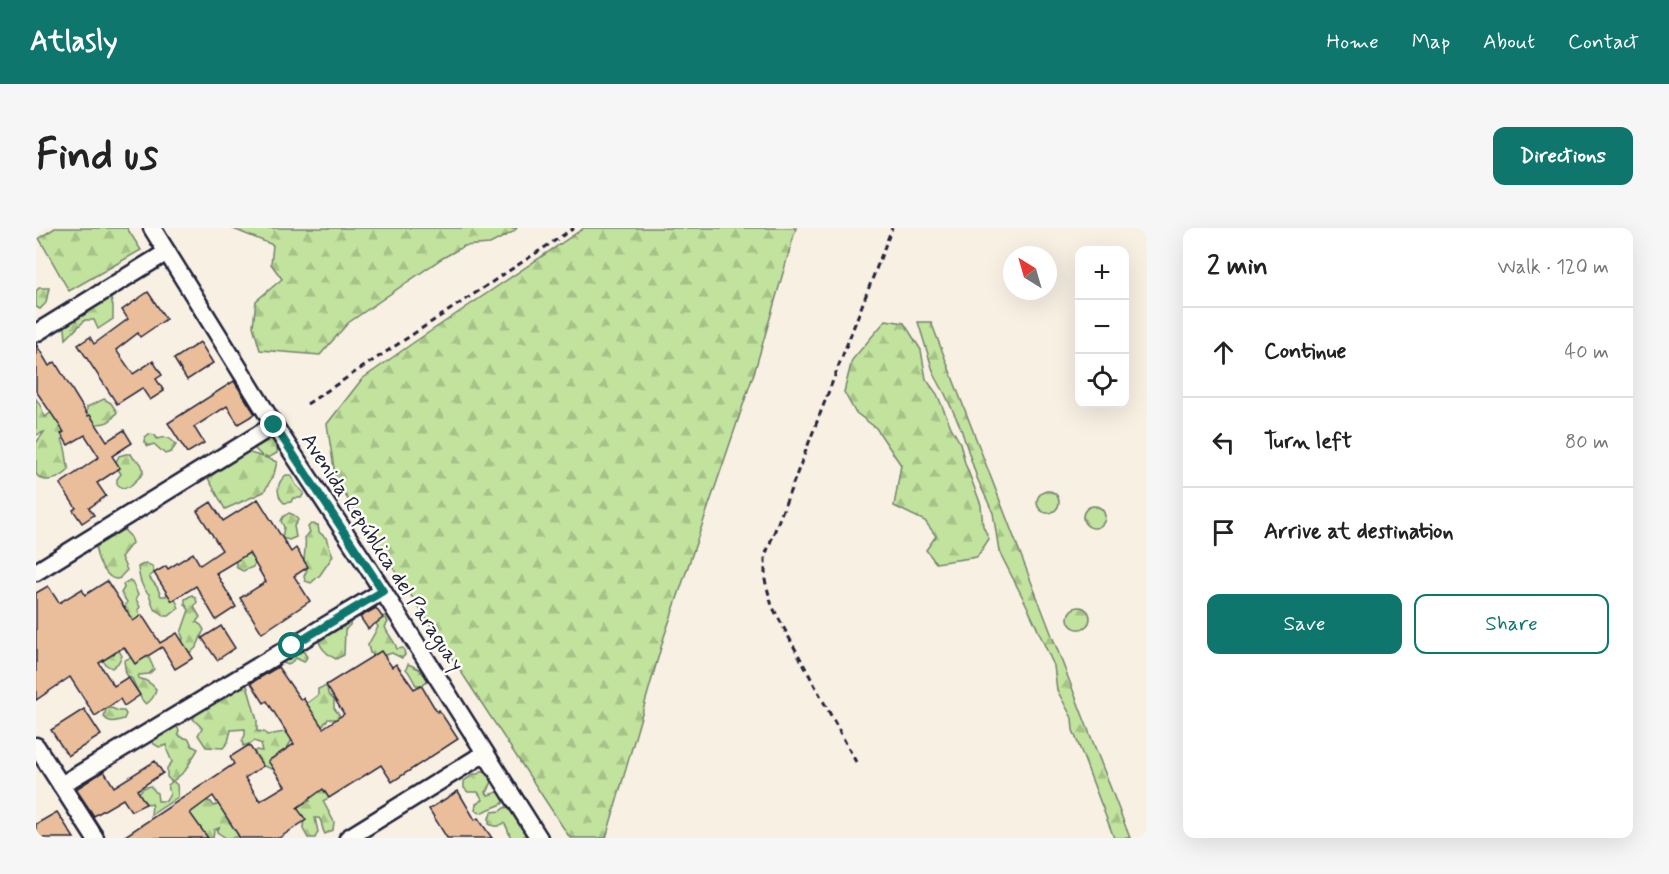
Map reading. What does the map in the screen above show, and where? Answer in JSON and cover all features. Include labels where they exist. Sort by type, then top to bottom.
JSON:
[{"type":"street","name":"Avenida República del Paraguay","points":[[152,228],[274,425],[383,591],[538,838]]},
{"type":"street","points":[[36,333],[167,252]]},
{"type":"street","points":[[36,572],[274,425]]},
{"type":"street","points":[[61,785],[383,591]]},
{"type":"street","points":[[36,746],[95,838]]},
{"type":"street","points":[[348,838],[485,753]]},
{"type":"path","points":[[307,404],[574,228]]},
{"type":"path","points":[[856,762],[772,606],[765,580],[765,556],[892,228]]},
{"type":"green space","points":[[55,228],[127,228],[141,250],[69,291],[39,238]]},
{"type":"green space","points":[[231,228],[517,228],[490,244],[464,246],[441,259],[348,323],[320,355],[260,350],[253,326],[256,301],[282,279],[271,264],[273,245]]},
{"type":"green space","points":[[584,228],[796,228],[755,370],[664,637],[606,838],[570,838],[336,481],[327,424],[362,379]]},
{"type":"green space","points":[[106,282],[113,306],[113,319],[98,329],[94,320],[85,320],[66,339],[63,309]]},
{"type":"green space","points":[[39,288],[49,288],[46,303],[40,309],[36,307],[36,291]]},
{"type":"green space","points":[[886,320],[904,323],[921,350],[926,379],[937,394],[960,443],[981,505],[983,526],[989,539],[977,557],[936,563],[926,550],[936,536],[925,521],[894,506],[901,465],[876,428],[855,412],[844,392],[852,360]]},
{"type":"green space","points":[[918,322],[931,322],[1130,838],[1114,838],[1073,730],[1072,718],[1057,690],[1054,666],[999,551],[993,513],[977,478],[960,426],[934,374]]},
{"type":"green space","points":[[36,399],[45,417],[53,411],[66,411],[65,435],[62,440],[69,470],[52,480],[43,479],[36,474],[36,443],[44,432],[36,435]]},
{"type":"green space","points":[[104,399],[111,403],[117,412],[107,422],[94,424],[87,419],[87,407]]},
{"type":"green space","points":[[262,431],[277,445],[277,453],[264,457],[277,462],[274,474],[264,492],[225,509],[208,478],[247,452],[263,457],[253,447]]},
{"type":"green space","points":[[149,434],[155,435],[157,439],[168,438],[176,445],[171,452],[165,454],[154,444],[148,446],[144,441]]},
{"type":"green space","points":[[131,454],[140,463],[143,474],[129,487],[122,488],[117,484],[117,479],[121,474],[115,464],[119,456]]},
{"type":"green space","points":[[286,475],[291,475],[296,485],[304,493],[301,498],[293,498],[291,502],[284,503],[279,496],[278,488]]},
{"type":"green space","points":[[1048,491],[1056,494],[1059,502],[1056,510],[1048,513],[1040,510],[1037,502],[1040,494]]},
{"type":"green space","points":[[1094,506],[1102,509],[1105,517],[1102,525],[1094,528],[1086,525],[1083,517],[1086,509]]},
{"type":"green space","points":[[289,513],[298,520],[294,526],[296,537],[289,540],[282,538],[284,527],[281,521]]},
{"type":"green space","points":[[311,524],[318,525],[319,532],[326,538],[333,556],[320,575],[311,583],[305,581],[304,576],[307,570],[304,562],[305,537],[310,532],[308,527]]},
{"type":"green space","points":[[122,528],[130,536],[132,543],[121,557],[127,570],[116,579],[107,574],[101,564],[97,554],[96,540]]},
{"type":"green space","points":[[251,552],[256,561],[253,567],[243,571],[237,568],[234,555]]},
{"type":"green space","points":[[145,563],[152,566],[154,573],[149,577],[161,596],[166,596],[167,593],[175,599],[179,608],[169,616],[164,616],[154,609],[149,594],[142,585],[138,567]]},
{"type":"green space","points":[[130,580],[138,595],[136,599],[140,607],[138,610],[141,619],[132,625],[125,611],[127,602],[121,593],[124,588],[123,584]]},
{"type":"green space","points":[[192,595],[197,602],[194,607],[200,617],[196,622],[204,630],[196,647],[187,653],[181,646],[183,638],[181,633],[189,610],[185,599]]},
{"type":"green space","points":[[1079,607],[1087,610],[1090,618],[1087,626],[1079,629],[1071,626],[1068,618],[1071,610]]},
{"type":"green space","points":[[352,615],[350,625],[345,630],[344,655],[336,659],[321,647],[315,629]]},
{"type":"green space","points":[[385,616],[388,622],[385,627],[388,633],[397,649],[403,648],[404,650],[405,655],[402,658],[392,653],[379,657],[370,653],[368,645],[378,627],[375,621],[378,617]]},
{"type":"green space","points":[[305,631],[302,649],[307,657],[304,662],[296,658],[288,665],[278,661],[278,646],[291,632]]},
{"type":"green space","points":[[117,647],[122,656],[112,668],[105,663],[102,655]]},
{"type":"green space","points":[[144,655],[149,658],[154,669],[149,674],[139,675],[138,678],[148,682],[156,689],[146,704],[132,679],[126,674],[124,661],[131,657]]},
{"type":"green space","points":[[408,664],[419,669],[429,679],[422,685],[416,685],[406,669]]},
{"type":"green space","points":[[246,682],[257,720],[257,731],[267,735],[285,732],[292,740],[272,769],[249,760],[256,750],[262,751],[262,744],[254,741],[243,746],[245,729],[231,730],[228,742],[223,748],[206,747],[198,735],[202,728],[193,719],[199,709]]},
{"type":"green space","points":[[327,687],[328,694],[334,700],[334,708],[340,716],[339,719],[328,719],[320,729],[306,704],[318,695],[318,689]]},
{"type":"green space","points":[[106,709],[124,711],[126,714],[124,719],[109,721],[106,719],[104,717]]},
{"type":"green space","points":[[168,727],[177,727],[178,734],[189,739],[192,746],[198,749],[185,771],[173,781],[177,785],[178,797],[151,815],[152,804],[142,803],[139,793],[143,788],[150,786],[157,793],[158,801],[166,801],[170,794],[168,785],[172,782],[167,777],[167,768],[172,762],[167,745],[159,747],[151,739]]},
{"type":"green space","points":[[481,771],[491,773],[493,779],[486,792],[488,795],[504,793],[506,800],[480,813],[475,810],[476,804],[483,800],[478,792],[468,792],[464,788],[464,781]]},
{"type":"green space","points":[[318,779],[330,797],[323,801],[334,822],[333,830],[325,834],[319,818],[315,818],[318,832],[315,838],[308,838],[303,829],[304,818],[297,806],[310,801],[307,797]]},
{"type":"green space","points":[[202,799],[211,802],[214,806],[222,803],[239,837],[226,838],[217,832],[219,828],[214,830],[213,838],[191,838],[188,812]]},
{"type":"green space","points":[[510,806],[526,832],[523,838],[511,838],[504,823],[497,826],[489,824],[492,812]]},
{"type":"building","points":[[148,292],[166,319],[140,337],[138,333],[116,350],[133,374],[153,361],[162,375],[156,379],[164,391],[150,400],[142,388],[117,404],[78,345],[90,337],[94,344],[128,319],[122,310]]},
{"type":"building","points":[[200,342],[213,363],[187,380],[174,359]]},
{"type":"building","points":[[36,344],[49,366],[55,362],[88,416],[90,415],[107,441],[124,430],[132,443],[112,456],[120,468],[97,483],[106,496],[89,508],[94,515],[82,523],[73,510],[76,508],[60,484],[99,457],[85,435],[68,445],[61,434],[64,432],[36,391]]},
{"type":"building","points":[[234,381],[255,414],[238,424],[227,406],[194,427],[204,443],[187,453],[168,423]]},
{"type":"building","points":[[258,499],[291,552],[296,548],[308,567],[294,576],[310,601],[262,633],[240,598],[266,582],[249,553],[216,573],[236,607],[216,620],[196,586],[172,601],[154,573],[166,566],[168,569],[193,553],[200,565],[222,550],[197,511],[211,502],[223,521]]},
{"type":"building","points":[[107,581],[133,621],[142,615],[160,643],[177,633],[193,658],[175,669],[162,647],[135,664],[124,647],[99,663],[114,686],[128,677],[140,695],[124,706],[120,699],[95,716],[70,677],[36,700],[36,593],[48,586],[59,603],[82,589],[85,595]]},
{"type":"building","points":[[376,608],[383,618],[368,629],[360,617]]},
{"type":"building","points":[[221,626],[235,648],[217,660],[202,638]]},
{"type":"building","points":[[381,651],[392,667],[396,664],[414,689],[421,685],[437,712],[439,710],[458,739],[392,782],[381,765],[329,798],[323,789],[297,808],[306,820],[279,838],[240,838],[213,796],[190,813],[208,838],[122,838],[234,764],[230,757],[249,745],[263,766],[245,778],[260,801],[285,786],[268,761],[294,744],[267,701],[264,703],[251,683],[278,667],[323,728],[344,714],[326,685]]},
{"type":"building","points":[[84,709],[101,735],[68,756],[51,730]]},
{"type":"building","points":[[155,761],[163,773],[137,790],[146,804],[131,811],[123,799],[94,816],[76,789],[104,771],[114,787]]},
{"type":"building","points":[[458,791],[475,820],[478,818],[492,838],[447,838],[429,809]]},
{"type":"building","points":[[57,812],[74,838],[36,838],[36,824]]},
{"type":"route","points":[[274,425],[383,591],[292,646]]}]
